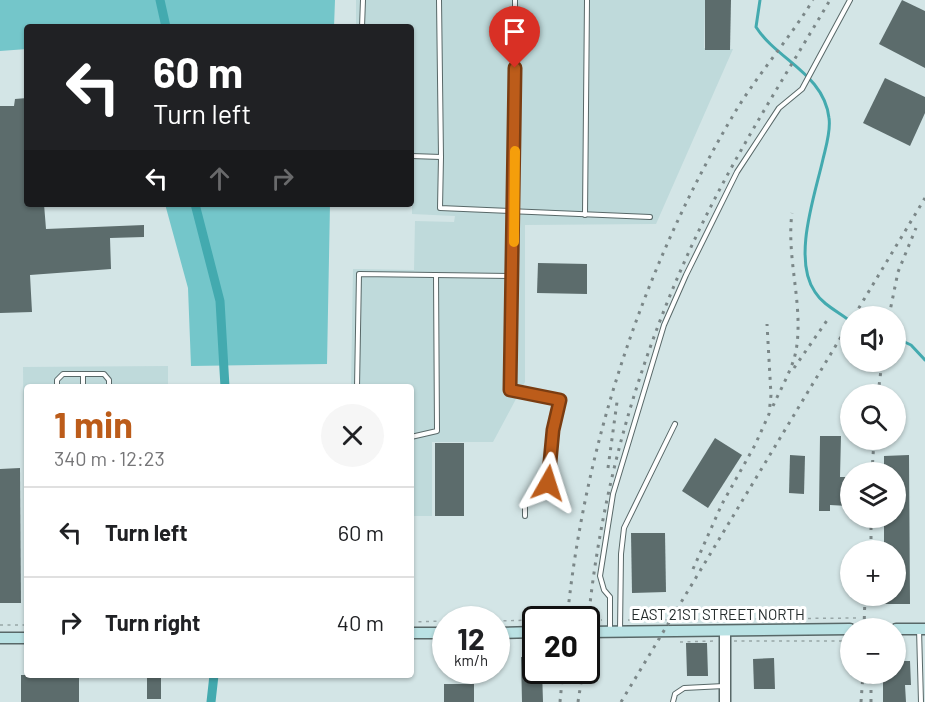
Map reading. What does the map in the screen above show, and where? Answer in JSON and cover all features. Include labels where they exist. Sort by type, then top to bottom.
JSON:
[{"type":"main road","name":"EAST 21ST STREET NORTH","points":[[600,629],[615,626],[725,630],[840,629]]},
{"type":"main road","points":[[906,629],[922,628]]},
{"type":"main road","points":[[414,633],[432,633]]},
{"type":"main road","points":[[0,638],[24,638]]},
{"type":"street","points":[[725,630],[725,702]]},
{"type":"lane","points":[[362,24],[363,0]]},
{"type":"lane","points":[[439,0],[440,208],[650,217]]},
{"type":"lane","points":[[515,0],[515,212],[510,390],[560,400],[553,430],[548,483],[537,496],[525,502],[525,516]]},
{"type":"lane","points":[[585,215],[587,0]]},
{"type":"lane","points":[[615,626],[610,597],[604,590],[600,576],[613,494],[664,325],[737,172],[779,108],[802,89],[850,0]]},
{"type":"lane","points":[[414,156],[441,157]]},
{"type":"lane","points":[[357,384],[359,274],[513,276]]},
{"type":"lane","points":[[414,436],[437,431],[436,275]]},
{"type":"lane","points":[[57,384],[57,380],[63,374],[105,374],[109,384]]},
{"type":"lane","points":[[83,374],[83,384]]},
{"type":"lane","points":[[615,626],[624,528],[675,424]]},
{"type":"lane","points":[[921,702],[922,628]]},
{"type":"lane","points":[[673,702],[675,694],[684,688],[725,686]]},
{"type":"path","points":[[600,623],[615,626],[840,619]]},
{"type":"path","points":[[414,622],[432,621]]},
{"type":"path","points":[[0,625],[24,625]]},
{"type":"shaded area","points":[[0,0],[335,0],[334,24],[24,24],[24,49],[0,51]]},
{"type":"shaded area","points":[[356,0],[705,0],[704,48],[733,49],[656,224],[525,225],[525,382],[493,442],[432,442],[432,516],[414,516],[414,384],[351,384],[353,269],[414,270],[415,221],[454,222],[455,216],[412,214],[412,207],[414,207],[414,24],[356,24]]},
{"type":"shaded area","points":[[166,207],[330,207],[327,364],[191,366],[188,288]]},
{"type":"shaded area","points":[[168,366],[168,384],[24,384],[24,468],[23,367]]},
{"type":"building","points":[[705,0],[731,0],[730,50],[705,50]]},
{"type":"building","points":[[902,0],[925,11],[925,68],[879,44]]},
{"type":"building","points":[[885,78],[925,97],[925,113],[910,146],[863,123]]},
{"type":"building","points":[[24,98],[24,207],[44,207],[46,229],[144,225],[144,237],[110,238],[111,269],[30,275],[32,312],[0,313],[0,106],[14,106],[15,99]]},
{"type":"building","points":[[538,263],[587,264],[587,294],[537,293]]},
{"type":"building","points":[[820,436],[840,436],[840,506],[830,505],[830,511],[819,511]]},
{"type":"building","points":[[715,438],[742,455],[708,508],[682,491]]},
{"type":"building","points":[[435,443],[464,443],[464,516],[435,516]]},
{"type":"building","points":[[790,455],[805,456],[804,494],[789,493]]},
{"type":"building","points":[[909,455],[910,604],[906,604],[906,540],[884,540],[884,528],[906,528],[906,462],[884,462],[884,456]]},
{"type":"building","points":[[20,468],[21,603],[0,603],[0,469]]},
{"type":"building","points":[[631,533],[665,533],[666,592],[632,593]]},
{"type":"building","points":[[686,643],[707,643],[708,676],[687,676]]},
{"type":"building","points":[[521,657],[522,684],[542,684],[543,702],[522,702]]},
{"type":"building","points":[[774,658],[775,689],[754,689],[753,659]]},
{"type":"building","points":[[906,661],[910,661],[911,685],[905,685],[906,702],[883,702],[883,684],[906,684]]},
{"type":"building","points":[[21,675],[24,675],[24,678],[79,678],[79,702],[21,702]]},
{"type":"building","points":[[147,678],[161,678],[161,699],[147,699]]},
{"type":"building","points":[[444,684],[474,684],[474,702],[444,702]]},
{"type":"waterway","points":[[160,0],[165,24]]},
{"type":"waterway","points":[[760,0],[756,27],[765,39],[798,68],[818,90],[829,118],[827,144],[807,227],[805,262],[808,278],[818,297],[840,314]]},
{"type":"waterway","points":[[196,207],[220,301],[225,384]]},
{"type":"waterway","points":[[906,343],[925,360]]},
{"type":"waterway","points":[[211,702],[214,678]]},
{"type":"railway","points":[[569,606],[587,490],[603,425],[622,361],[645,298],[699,176],[731,119],[750,88],[813,0]]},
{"type":"railway","points":[[590,606],[600,536],[611,481],[641,374],[660,322],[681,270],[718,192],[830,0]]},
{"type":"railway","points":[[860,306],[925,198]]},
{"type":"railway","points":[[773,406],[792,365],[798,334],[797,299],[791,248],[792,213]]},
{"type":"railway","points":[[891,306],[898,272],[916,228]]},
{"type":"railway","points":[[794,368],[828,319]]},
{"type":"railway","points":[[693,569],[722,504],[755,445],[769,414],[771,395],[767,324]]},
{"type":"railway","points":[[621,702],[840,339]]},
{"type":"railway","points":[[879,384],[881,372]]},
{"type":"railway","points":[[608,468],[617,402]]},
{"type":"railway","points":[[873,450],[873,462]]},
{"type":"railway","points":[[871,528],[871,540]]},
{"type":"railway","points":[[864,618],[865,606]]},
{"type":"railway","points":[[560,702],[562,684]]},
{"type":"railway","points":[[578,702],[581,684]]},
{"type":"railway","points":[[861,702],[862,684]]},
{"type":"railway","points":[[871,684],[871,702]]},
{"type":"slow traffic","points":[[514,242],[515,151]]},
{"type":"route","points":[[515,68],[515,204],[510,390],[560,400],[553,430],[548,483]]}]
